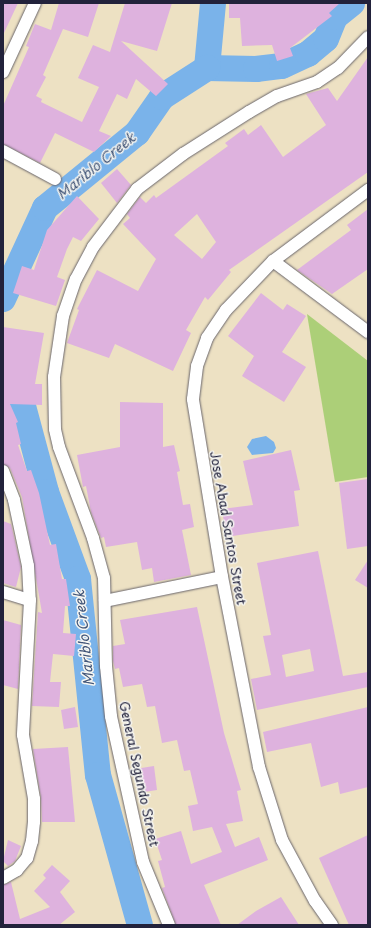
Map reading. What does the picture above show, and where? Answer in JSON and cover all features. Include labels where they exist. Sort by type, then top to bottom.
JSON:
[{"type":"street","points":[[3,72],[35,3]]},
{"type":"street","name":"General Segundo Street","points":[[169,925],[143,862],[112,723],[106,666],[104,578],[93,538],[59,447],[55,429],[57,348],[63,316],[76,278],[111,221],[137,189],[171,162],[249,112],[277,96],[317,82],[338,68],[368,37]]},
{"type":"street","points":[[3,151],[55,179]]},
{"type":"street","name":"Jose Abad Santos Street","points":[[332,925],[294,865],[273,814],[259,766],[222,577],[193,399],[197,366],[207,338],[226,310],[273,261],[368,190]]},
{"type":"street","points":[[273,261],[368,332]]},
{"type":"street","points":[[3,471],[18,522],[28,566],[30,600],[23,735],[34,799],[32,840],[26,858],[17,870],[3,878]]},
{"type":"street","points":[[105,601],[222,577]]},
{"type":"street","points":[[3,592],[30,600]]},
{"type":"green space","points":[[307,314],[368,361],[368,477],[335,482]]},
{"type":"water","points":[[266,436],[274,442],[276,448],[273,453],[252,455],[247,447],[252,439]]},
{"type":"building","points":[[3,3],[18,3],[3,35]]},
{"type":"building","points":[[59,3],[99,3],[88,37],[63,29],[43,75],[46,77],[36,96],[42,99],[41,102],[82,122],[99,87],[78,78],[93,45],[110,52],[125,3],[172,3],[157,51],[121,41],[168,84],[156,96],[136,79],[127,99],[117,94],[99,131],[111,136],[94,152],[55,133],[40,163],[3,144],[3,106],[29,47],[26,46],[35,24],[51,30]]},
{"type":"building","points":[[229,3],[340,3],[329,13],[332,16],[290,48],[293,56],[277,61],[272,45],[242,46],[240,18],[229,18]]},
{"type":"building","points":[[368,57],[368,172],[229,270],[231,272],[208,300],[205,297],[186,330],[191,333],[173,371],[115,344],[109,358],[67,343],[79,310],[77,309],[97,270],[138,291],[156,259],[123,224],[130,218],[127,214],[140,197],[146,203],[154,195],[156,198],[228,146],[225,143],[244,129],[248,135],[261,125],[283,157],[326,125],[306,94],[328,88],[337,101]],"holes":[[[197,214],[216,242],[202,259],[174,235]]]},
{"type":"building","points":[[117,169],[131,185],[117,203],[101,183]]},
{"type":"building","points":[[77,196],[99,219],[81,241],[73,237],[67,249],[57,277],[65,280],[56,306],[13,293],[22,266],[34,270],[47,230]]},
{"type":"building","points":[[368,209],[368,269],[332,294],[297,270],[351,230],[347,225]]},
{"type":"building","points":[[261,293],[283,310],[287,304],[306,316],[282,352],[306,367],[284,402],[242,376],[254,356],[228,336]]},
{"type":"building","points":[[3,327],[44,333],[35,384],[42,384],[42,405],[10,404],[18,422],[16,423],[21,444],[18,445],[27,471],[31,470],[39,493],[50,545],[56,544],[62,579],[66,579],[70,606],[65,606],[63,633],[76,634],[74,656],[53,654],[50,682],[61,682],[59,707],[32,706],[38,612],[42,613],[22,497],[10,468],[3,464]]},
{"type":"building","points":[[120,402],[163,403],[163,447],[174,445],[180,471],[177,472],[183,505],[190,504],[194,527],[182,530],[191,575],[154,582],[152,568],[142,570],[137,542],[106,547],[104,537],[101,538],[91,512],[86,486],[83,487],[77,455],[120,447]]},
{"type":"building","points":[[291,450],[300,490],[294,491],[299,526],[226,537],[222,509],[253,505],[243,461]]},
{"type":"building","points":[[368,479],[368,546],[347,549],[339,483]]},
{"type":"building","points":[[3,521],[11,524],[21,567],[16,587],[3,583]]},
{"type":"building","points":[[318,551],[343,676],[368,672],[368,687],[257,710],[251,679],[271,675],[263,636],[271,635],[257,563]],"holes":[[[310,649],[314,671],[286,677],[282,655]]]},
{"type":"building","points":[[368,560],[368,588],[355,580]]},
{"type":"building","points":[[197,607],[224,733],[241,790],[237,791],[243,821],[226,824],[235,847],[259,837],[268,860],[204,885],[221,925],[176,925],[162,888],[165,887],[158,861],[162,860],[155,839],[181,831],[191,864],[222,852],[212,827],[193,831],[188,806],[198,804],[190,770],[184,771],[177,740],[162,743],[155,706],[147,707],[142,684],[123,687],[119,668],[115,669],[113,661],[113,646],[125,644],[120,620]]},
{"type":"building","points":[[3,620],[21,625],[18,689],[3,685]]},
{"type":"building","points":[[75,707],[78,727],[64,729],[61,710]]},
{"type":"building","points":[[368,707],[368,787],[340,794],[338,782],[321,787],[311,743],[267,752],[263,732]]},
{"type":"building","points":[[68,747],[75,822],[42,822],[41,798],[33,749]]},
{"type":"building","points":[[154,766],[157,790],[138,793],[135,769]]},
{"type":"building","points":[[368,835],[368,925],[349,925],[319,858]]},
{"type":"building","points":[[8,840],[21,846],[15,861],[8,866],[3,861]]},
{"type":"building","points":[[52,865],[70,881],[60,892],[75,912],[59,925],[3,925],[3,885],[11,882],[20,919],[50,907],[34,891],[46,878],[43,875]]},
{"type":"building","points":[[281,897],[299,925],[237,925],[256,911]]},
{"type":"waterway","name":"Mariblo Creek","points":[[207,68],[213,3]]},
{"type":"waterway","points":[[207,68],[256,69],[282,66],[308,54],[326,39],[335,17],[352,3]]},
{"type":"waterway","name":"Mariblo Creek","points":[[3,299],[45,208],[137,133],[162,97],[207,68]]},
{"type":"waterway","name":"Mariblo Creek","points":[[3,357],[23,406],[46,492],[78,579],[98,775],[140,925]]}]
